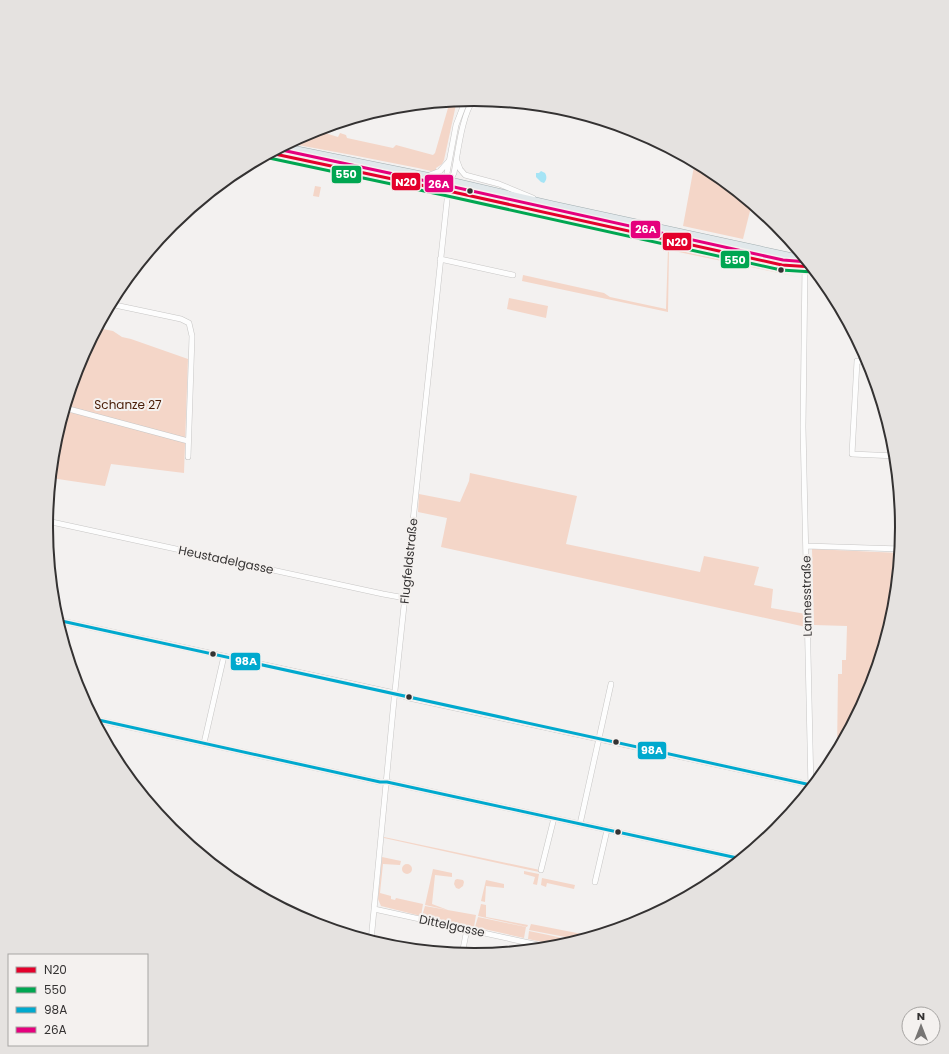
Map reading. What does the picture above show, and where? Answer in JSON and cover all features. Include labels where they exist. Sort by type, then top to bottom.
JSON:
[{"type":"main road","points":[[289,148],[450,181],[553,205],[798,257]]},
{"type":"main road","points":[[278,155],[782,265],[805,268]]},
{"type":"street","points":[[426,176],[438,173],[443,169],[449,160],[456,125],[463,106]]},
{"type":"street","points":[[450,181],[465,115],[469,106]]},
{"type":"street","points":[[450,153],[448,173],[450,181]]},
{"type":"street","points":[[456,160],[460,170],[465,175],[499,184],[553,205]]},
{"type":"street","name":"Flugfeldstraße","points":[[372,935],[440,259],[450,181]]},
{"type":"street","points":[[440,259],[513,275]]},
{"type":"street","name":"Lannesstraße","points":[[805,268],[803,427],[811,781]]},
{"type":"street","points":[[116,305],[181,319],[189,323],[192,336],[188,457]]},
{"type":"street","points":[[862,361],[857,361],[852,454],[890,456]]},
{"type":"street","points":[[70,409],[188,441]]},
{"type":"street","name":"Heustadelgasse","points":[[53,521],[375,593],[405,598]]},
{"type":"street","points":[[806,546],[895,549]]},
{"type":"street","points":[[64,621],[807,786]]},
{"type":"street","points":[[204,742],[224,656]]},
{"type":"street","points":[[580,824],[611,684]]},
{"type":"street","points":[[100,720],[735,858]]},
{"type":"street","points":[[541,870],[554,818]]},
{"type":"street","points":[[595,882],[607,830]]},
{"type":"street","name":"Dittelgasse","points":[[374,909],[535,944]]},
{"type":"street","points":[[463,948],[467,929]]},
{"type":"green space","points":[[449,106],[456,106],[444,160],[442,164],[436,168],[436,170],[431,171],[297,145],[325,133],[338,137],[340,133],[346,135],[347,138],[393,148],[396,145],[433,155],[435,153]]},
{"type":"green space","points":[[285,151],[324,158],[323,160],[281,153]]},
{"type":"green space","points":[[295,162],[353,175],[354,176],[294,164]]},
{"type":"green space","points":[[694,168],[731,193],[751,209],[743,239],[683,226]]},
{"type":"green space","points":[[392,183],[436,192],[436,195],[390,185]]},
{"type":"green space","points":[[315,186],[321,187],[319,197],[313,196]]},
{"type":"green space","points":[[458,189],[789,260],[741,254],[458,191]]},
{"type":"green space","points":[[562,220],[599,229],[562,222]]},
{"type":"green space","points":[[671,244],[766,265],[766,267],[669,245]]},
{"type":"green space","points":[[668,248],[803,278],[669,250],[668,312],[522,281],[523,275],[604,293],[610,297],[666,309]]},
{"type":"green space","points":[[509,298],[548,306],[546,318],[507,309]]},
{"type":"green space","name":"Schanze 27","points":[[102,329],[113,331],[122,337],[188,359],[184,473],[111,464],[105,486],[56,479],[61,445],[67,418],[85,366]]},
{"type":"green space","points":[[470,473],[577,496],[566,544],[700,572],[704,556],[759,567],[754,585],[773,589],[771,608],[806,614],[806,627],[441,547],[447,518],[418,512],[419,494],[460,502],[469,481]]},
{"type":"green space","points":[[812,549],[895,553],[888,609],[882,636],[864,688],[853,713],[837,742],[838,674],[842,674],[842,660],[846,660],[847,626],[814,625]]},
{"type":"green space","points":[[384,837],[540,870],[539,872]]},
{"type":"green space","points":[[382,857],[401,861],[400,865],[383,864],[380,893],[391,896],[391,899],[395,900],[396,898],[423,904],[421,916],[381,906],[378,899]]},
{"type":"green space","points":[[405,864],[409,864],[411,865],[411,873],[405,874],[402,871],[402,867]]},
{"type":"green space","points":[[433,869],[452,873],[452,877],[435,875],[432,904],[448,910],[425,905]]},
{"type":"green space","points":[[524,871],[539,874],[537,885],[533,884],[535,877],[524,874]]},
{"type":"green space","points":[[542,878],[575,885],[574,889],[547,883],[546,887],[541,885]]},
{"type":"green space","points":[[455,880],[463,880],[464,882],[463,886],[459,889],[456,888],[454,884]]},
{"type":"green space","points":[[486,880],[504,884],[504,888],[486,886],[485,902],[481,901]]},
{"type":"green space","points":[[481,904],[486,905],[486,917],[528,925],[527,927],[478,916]]},
{"type":"green space","points":[[425,906],[476,915],[474,927],[422,916]]},
{"type":"green space","points":[[478,917],[526,927],[524,938],[475,927]]},
{"type":"green space","points":[[531,924],[582,934],[568,938],[529,930]]},
{"type":"green space","points":[[529,931],[564,938],[544,942],[528,939]]},
{"type":"water","points":[[541,171],[546,175],[544,183],[536,177],[536,173]]},
{"type":"transit line","name":"26A","points":[[285,151],[783,260],[802,261]]},
{"type":"transit line","name":"N20","points":[[278,155],[782,265],[806,267]]},
{"type":"transit line","name":"550","points":[[271,158],[781,270],[810,272]]},
{"type":"transit line","name":"98A","points":[[64,621],[809,784]]},
{"type":"transit line","name":"98A","points":[[100,720],[735,858]]}]
